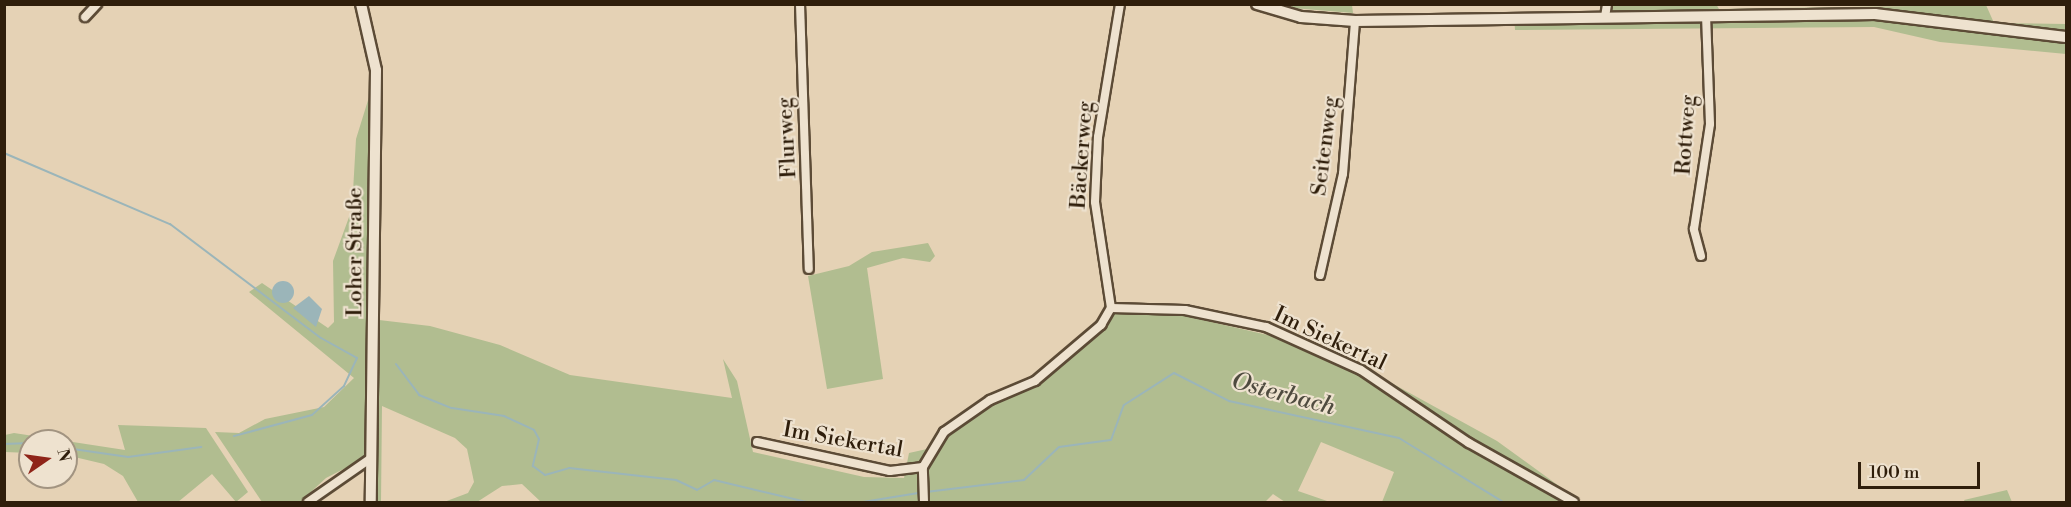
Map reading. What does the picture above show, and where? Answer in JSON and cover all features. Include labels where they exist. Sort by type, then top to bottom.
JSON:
[{"type":"street","points":[[85,17],[98,4]]},
{"type":"street","name":"Loher Straße","points":[[361,4],[376,70],[371,502]]},
{"type":"street","name":"Flurweg","points":[[800,4],[809,269]]},
{"type":"street","name":"Bäckerweg","points":[[1111,308],[1095,202],[1098,137],[1120,4]]},
{"type":"street","points":[[1257,4],[1301,17],[1355,21],[1884,15],[2067,37]]},
{"type":"street","points":[[1605,17],[1607,4]]},
{"type":"street","name":"Rottweg","points":[[1701,256],[1694,230],[1710,124],[1706,16]]},
{"type":"street","name":"Seitenweg","points":[[1320,275],[1343,174],[1355,21]]},
{"type":"street","name":"Im Siekertal","points":[[924,495],[923,468],[944,432],[990,400],[1035,381],[1101,325],[1111,308],[1185,310],[1266,327],[1362,370],[1469,443],[1574,502]]},
{"type":"street","name":"Im Siekertal","points":[[757,442],[890,471],[923,468]]},
{"type":"street","points":[[308,502],[371,458]]},
{"type":"green space","points":[[1612,4],[1716,4],[1719,9],[1986,5],[1994,23],[2066,24],[2066,54],[1940,42],[1874,27],[1515,30],[1514,15],[1607,14]]},
{"type":"green space","points":[[1291,5],[1352,5],[1353,13],[1292,8]]},
{"type":"green space","points":[[378,68],[379,320],[430,326],[500,345],[570,375],[732,398],[723,359],[737,381],[753,452],[864,477],[904,478],[909,453],[927,449],[944,425],[985,401],[1036,380],[1104,318],[1105,308],[1181,315],[1298,342],[1365,378],[1366,369],[1497,441],[1581,502],[1382,502],[1394,472],[1321,442],[1298,491],[1330,502],[1285,502],[1273,494],[1265,502],[541,502],[522,484],[502,486],[477,502],[444,502],[468,493],[474,482],[467,449],[455,438],[382,406],[381,502],[367,502],[367,457],[326,478],[300,502],[262,502],[215,432],[239,433],[265,419],[324,407],[354,378],[249,292],[262,283],[328,328],[334,322],[333,261],[352,209],[356,139]]},
{"type":"green space","points":[[928,243],[935,256],[930,262],[903,258],[867,268],[883,379],[827,389],[808,276],[849,266],[872,252]]},
{"type":"green space","points":[[118,425],[206,428],[248,492],[236,502],[212,474],[178,502],[138,502],[123,476],[104,464],[78,458],[78,443],[125,450]]},
{"type":"green space","points":[[18,434],[18,453],[5,452],[5,435]]},
{"type":"green space","points":[[2007,490],[2012,502],[1965,502],[1964,500]]},
{"type":"water","points":[[279,281],[287,281],[294,288],[294,296],[287,303],[279,303],[272,296],[272,288]]},
{"type":"water","points":[[309,296],[322,309],[316,327],[293,308]]},
{"type":"waterway","points":[[4,153],[170,224],[321,338],[357,358],[344,386],[312,415],[234,436]]},
{"type":"waterway","points":[[396,364],[419,395],[452,408],[504,416],[534,430],[539,439],[533,466],[545,475],[569,468],[676,480],[697,490],[714,480],[806,502]]},
{"type":"waterway","name":"Osterbach","points":[[926,492],[1024,480],[1059,447],[1111,440],[1124,405],[1174,373],[1229,401],[1399,438],[1503,502]]},
{"type":"waterway","points":[[4,444],[18,443]]},
{"type":"waterway","points":[[78,450],[128,457],[201,447]]},
{"type":"waterway","points":[[863,502],[918,493]]},
{"type":"waterway","name":"Osterbach","points":[[919,502],[921,493]]}]
